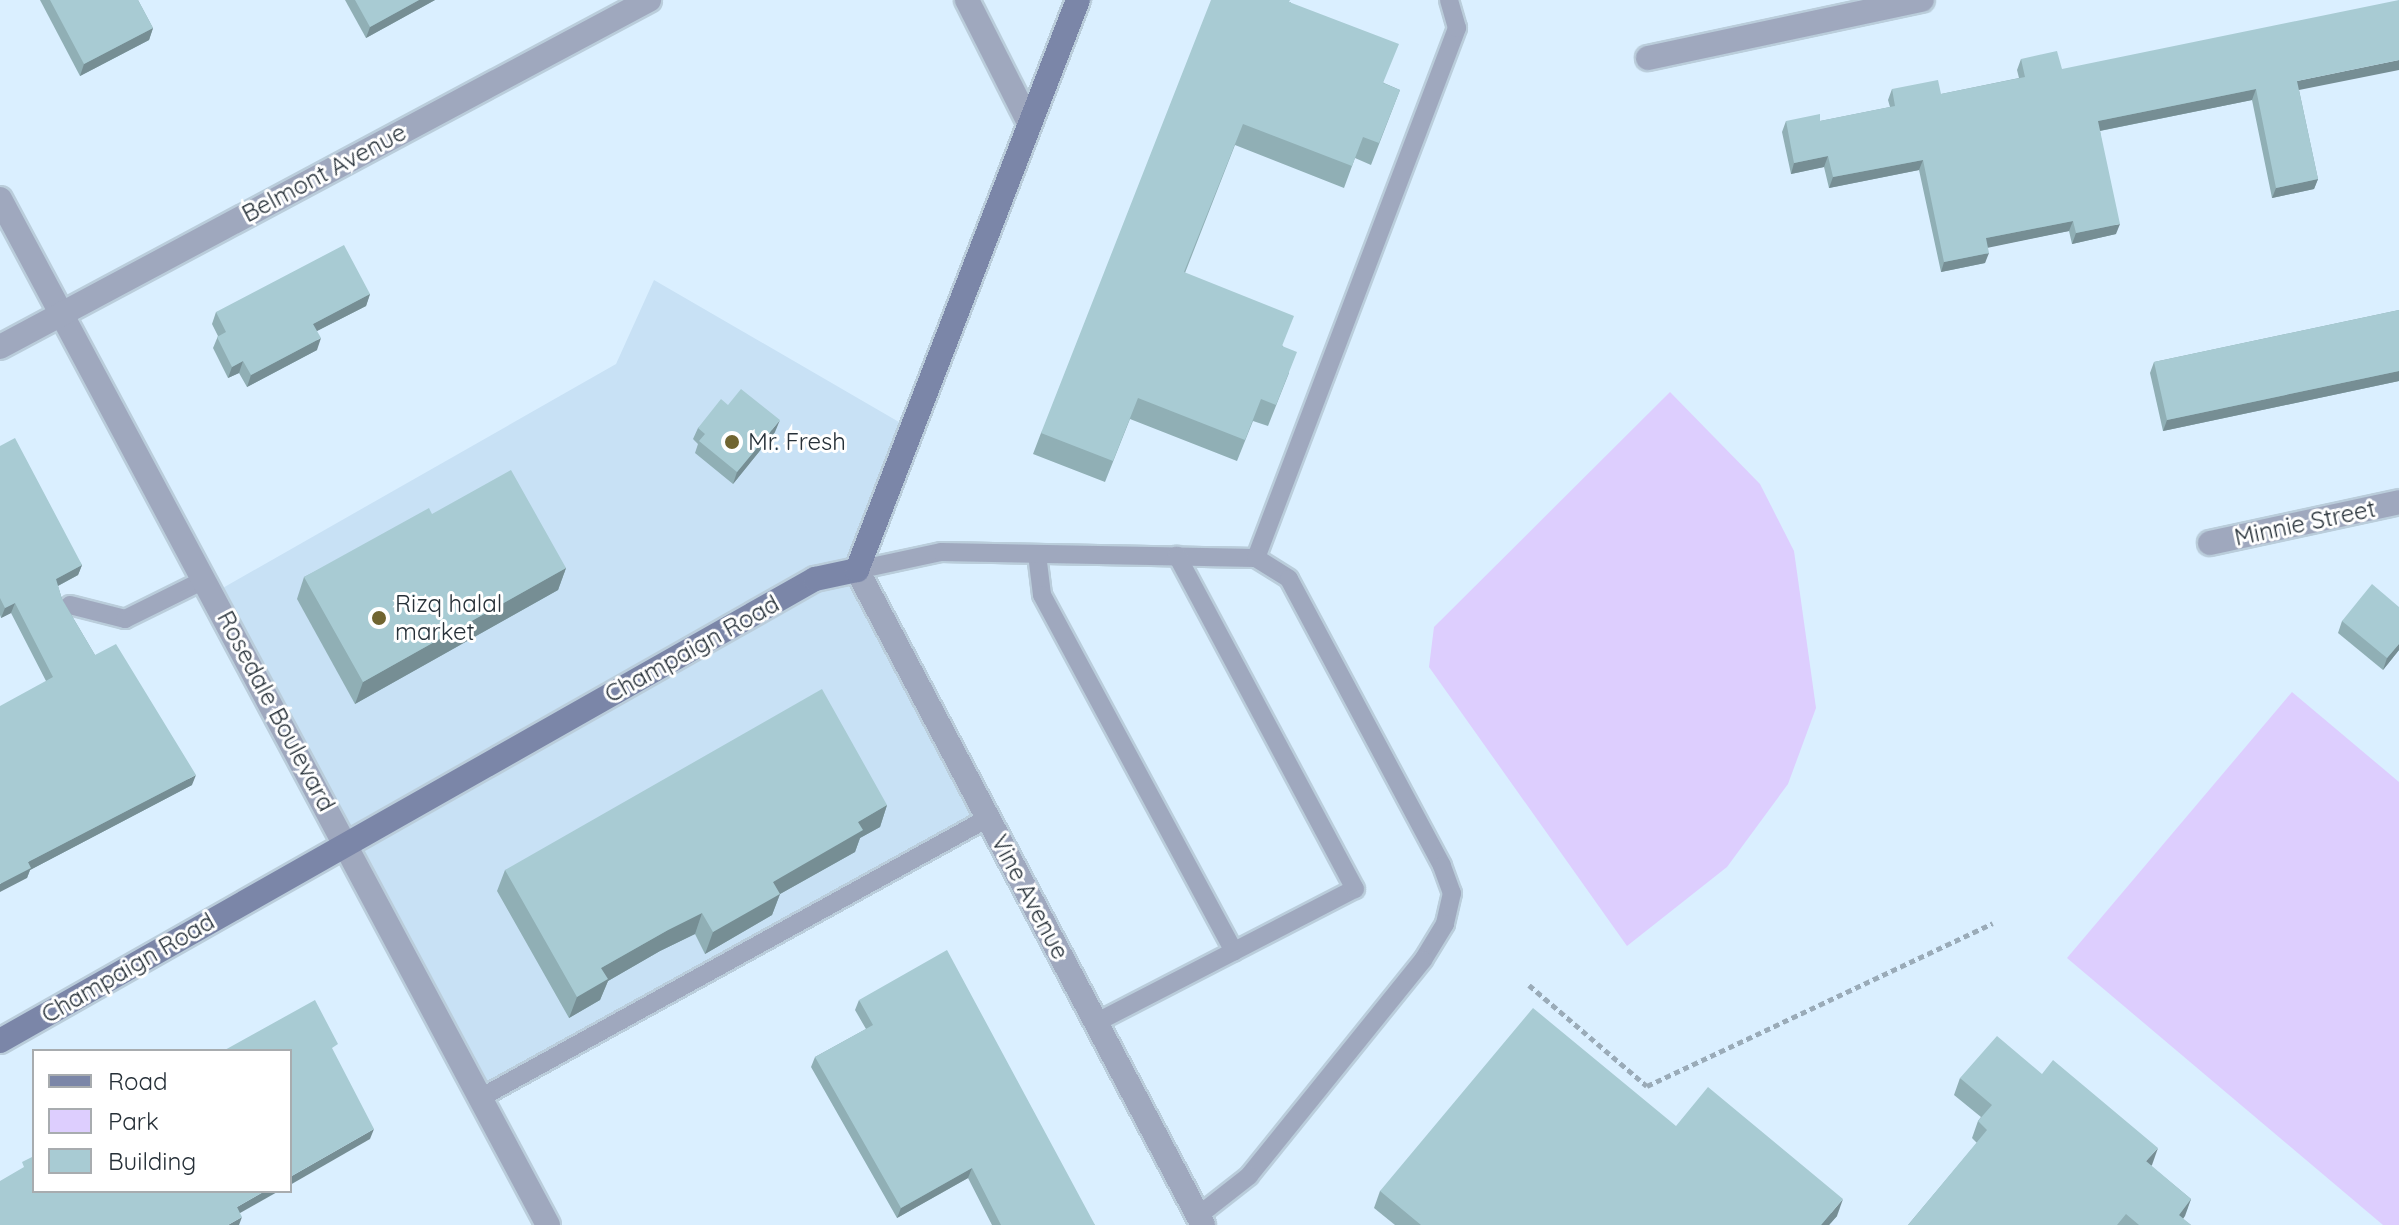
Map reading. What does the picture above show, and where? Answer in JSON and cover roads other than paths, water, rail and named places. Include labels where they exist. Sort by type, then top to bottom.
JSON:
[{"type":"street","name":"Belmont Avenue","points":[[0,347],[649,0]]},
{"type":"street","points":[[967,0],[1029,123]]},
{"type":"street","points":[[857,570],[1078,0]]},
{"type":"street","points":[[1648,58],[1922,0]]},
{"type":"street","name":"Rosedale Boulevard","points":[[0,199],[206,579],[548,1225]]},
{"type":"street","name":"Minnie Street","points":[[2210,543],[2399,502]]},
{"type":"street","name":"Vine Avenue","points":[[857,570],[1200,1221]]},
{"type":"street","name":"Champaign Road","points":[[0,1041],[815,579],[857,570]]},
{"type":"lane","points":[[1256,558],[1457,28],[1449,0]]},
{"type":"lane","points":[[857,570],[941,552],[1256,558],[1289,579],[1442,866],[1452,893],[1445,924],[1423,960],[1249,1176],[1200,1221]]},
{"type":"lane","points":[[1037,554],[1042,595],[1234,952]]},
{"type":"lane","points":[[1097,1022],[1355,889],[1177,556]]},
{"type":"lane","points":[[70,605],[125,619],[206,579]]},
{"type":"lane","points":[[480,1098],[988,818]]},
{"type":"place","name":"Mr. Fresh","points":[[732,442]]},
{"type":"place","name":"Rizq halal market","points":[[379,618]]}]
